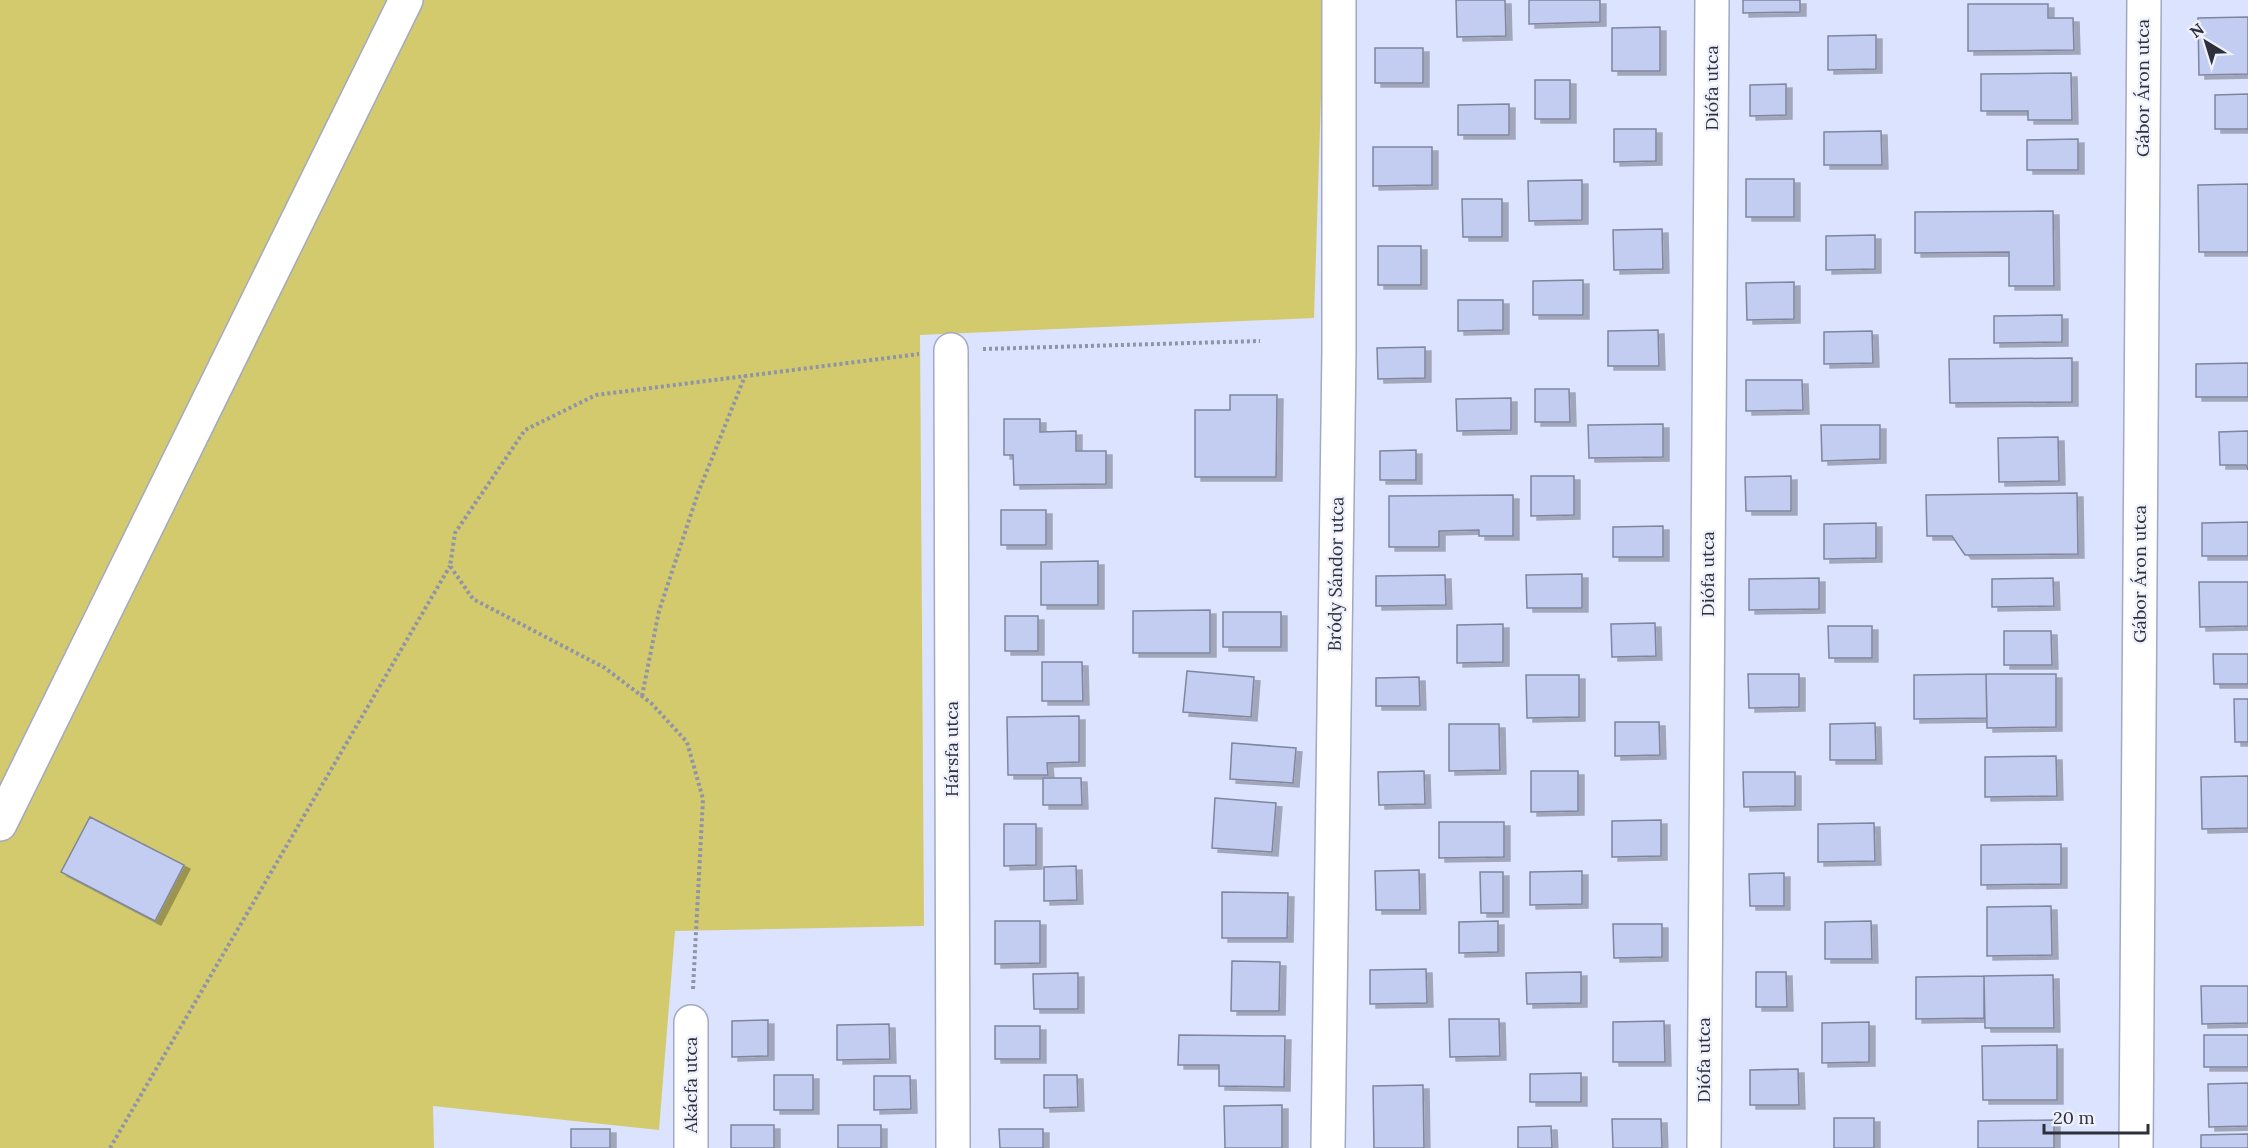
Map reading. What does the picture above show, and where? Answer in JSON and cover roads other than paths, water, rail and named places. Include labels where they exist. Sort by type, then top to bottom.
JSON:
[{"type":"street","points":[[0,824],[406,0]]},
{"type":"street","name":"Bródy Sándor utca","points":[[1328,1148],[1339,350],[1339,0]]},
{"type":"street","name":"Diófa utca","points":[[1704,1148],[1712,0]]},
{"type":"street","name":"Gábor Áron utca","points":[[2136,1148],[2144,0]]},
{"type":"street","name":"Hársfa utca","points":[[951,350],[953,1148]]},
{"type":"street","name":"Akácfa utca","points":[[691,1022],[691,1148]]}]
